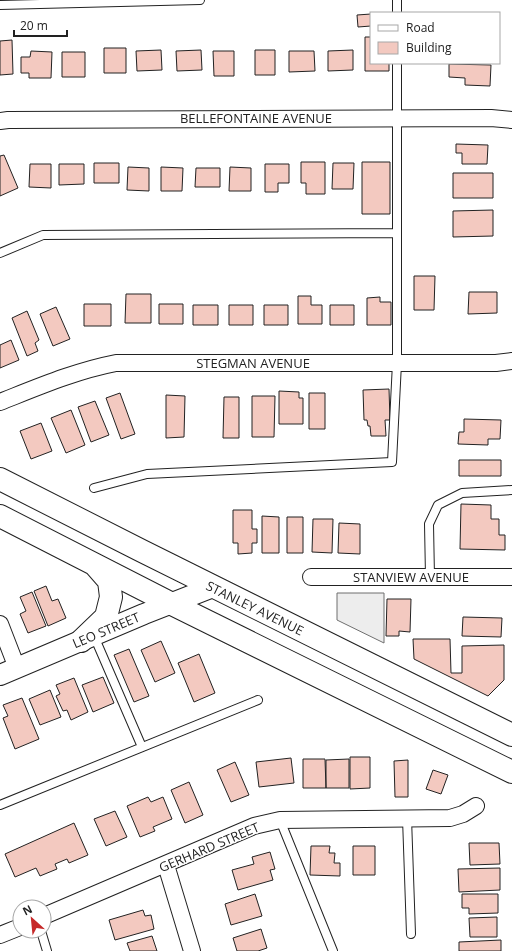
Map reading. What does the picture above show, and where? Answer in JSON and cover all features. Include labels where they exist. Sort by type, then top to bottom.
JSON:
[{"type":"main road","name":"STANLEY AVENUE","points":[[0,479],[512,734]]},
{"type":"main road","points":[[0,516],[172,604],[512,772]]},
{"type":"main road","points":[[88,638],[106,617],[111,597],[109,580],[95,564]]},
{"type":"street","name":"BELLEFONTAINE AVENUE","points":[[0,121],[396,118],[491,118],[512,120]]},
{"type":"street","name":"STEGMAN AVENUE","points":[[0,402],[92,367],[116,363],[397,364],[496,363],[512,361]]},
{"type":"street","name":"STANVIEW AVENUE","points":[[311,577],[512,577]]},
{"type":"street","name":"LEO STREET","points":[[9,671],[213,586]]},
{"type":"street","points":[[0,624],[9,671]]},
{"type":"street","name":"GERHARD STREET","points":[[52,913],[254,826],[280,820],[450,818],[463,814],[476,806]]},
{"type":"street","points":[[166,865],[192,951]]},
{"type":"street","points":[[0,935],[12,930]]},
{"type":"lane","points":[[0,5],[200,0]]},
{"type":"lane","points":[[397,0],[397,12]]},
{"type":"lane","points":[[94,488],[147,474],[392,462],[397,364],[397,64]]},
{"type":"lane","points":[[0,253],[43,235],[396,233]]},
{"type":"lane","points":[[430,577],[429,524],[438,505],[462,493],[512,490]]},
{"type":"lane","points":[[88,638],[142,747]]},
{"type":"lane","points":[[0,805],[258,700]]},
{"type":"lane","points":[[407,818],[411,934]]},
{"type":"lane","points":[[280,820],[333,951]]},
{"type":"lane","points":[[43,939],[47,951]]},
{"type":"shaded area","points":[[337,593],[384,593],[384,643],[337,620]]},
{"type":"building","points":[[370,14],[370,26],[358,27],[357,15]]},
{"type":"building","points":[[365,37],[370,37],[370,64],[389,64],[389,71],[365,71]]},
{"type":"building","points":[[12,40],[13,74],[0,75],[0,41]]},
{"type":"building","points":[[104,48],[126,48],[126,73],[104,73]]},
{"type":"building","points":[[161,50],[162,70],[137,71],[136,51]]},
{"type":"building","points":[[201,50],[202,70],[177,71],[176,51]]},
{"type":"building","points":[[255,50],[275,50],[275,75],[255,75]]},
{"type":"building","points":[[353,50],[353,70],[328,71],[328,51]]},
{"type":"building","points":[[31,51],[52,52],[51,78],[29,78],[29,73],[21,73],[21,57],[30,57]]},
{"type":"building","points":[[213,51],[234,51],[234,76],[214,76]]},
{"type":"building","points":[[289,51],[314,51],[315,71],[289,72]]},
{"type":"building","points":[[62,52],[85,52],[85,77],[62,77]]},
{"type":"building","points":[[449,64],[491,65],[490,86],[465,85],[465,78],[449,77]]},
{"type":"building","points":[[456,144],[488,145],[487,164],[462,164],[462,153],[456,153]]},
{"type":"building","points":[[4,155],[18,188],[0,196],[0,156]]},
{"type":"building","points":[[301,162],[325,162],[325,194],[306,194],[306,183],[301,183]]},
{"type":"building","points":[[362,162],[390,162],[390,214],[362,214]]},
{"type":"building","points":[[94,163],[119,163],[119,183],[94,183]]},
{"type":"building","points":[[333,163],[354,163],[353,189],[332,189]]},
{"type":"building","points":[[30,164],[51,164],[51,188],[29,187]]},
{"type":"building","points":[[59,164],[84,164],[84,184],[59,185]]},
{"type":"building","points":[[265,164],[289,164],[289,183],[278,183],[278,192],[265,192]]},
{"type":"building","points":[[128,167],[149,168],[149,191],[127,190]]},
{"type":"building","points":[[161,167],[183,168],[182,191],[161,191]]},
{"type":"building","points":[[230,167],[251,168],[251,191],[229,191]]},
{"type":"building","points":[[196,168],[220,168],[220,187],[195,187]]},
{"type":"building","points":[[453,173],[493,173],[493,198],[453,198]]},
{"type":"building","points":[[493,210],[493,236],[453,237],[453,211]]},
{"type":"building","points":[[414,276],[435,276],[434,310],[414,310]]},
{"type":"building","points":[[469,292],[497,292],[497,313],[468,314]]},
{"type":"building","points":[[126,294],[151,294],[151,323],[125,323]]},
{"type":"building","points":[[298,296],[311,296],[311,305],[322,305],[322,324],[298,324]]},
{"type":"building","points":[[380,297],[380,302],[391,302],[391,325],[367,325],[367,298]]},
{"type":"building","points":[[84,304],[111,304],[111,326],[84,326]]},
{"type":"building","points":[[159,304],[183,304],[183,324],[159,324]]},
{"type":"building","points":[[193,305],[218,305],[218,325],[193,325]]},
{"type":"building","points":[[229,305],[253,305],[253,325],[229,325]]},
{"type":"building","points":[[264,305],[288,305],[288,325],[264,325]]},
{"type":"building","points":[[330,305],[354,305],[354,325],[330,325]]},
{"type":"building","points":[[56,307],[70,339],[53,346],[40,314]]},
{"type":"building","points":[[27,311],[39,340],[35,343],[38,351],[27,356],[12,318]]},
{"type":"building","points":[[11,340],[19,360],[0,368],[0,345]]},
{"type":"building","points":[[389,389],[390,420],[385,420],[386,436],[371,436],[370,426],[368,426],[367,420],[364,420],[363,390]]},
{"type":"building","points":[[279,391],[299,392],[299,398],[303,398],[303,424],[279,424]]},
{"type":"building","points":[[120,393],[135,434],[121,439],[106,398]]},
{"type":"building","points":[[309,393],[325,393],[325,429],[309,429]]},
{"type":"building","points":[[166,395],[185,396],[184,437],[166,438]]},
{"type":"building","points":[[252,396],[275,396],[274,437],[252,437]]},
{"type":"building","points":[[224,397],[239,397],[239,438],[223,438]]},
{"type":"building","points":[[95,401],[109,435],[91,442],[78,407]]},
{"type":"building","points":[[71,410],[85,445],[66,453],[51,418]]},
{"type":"building","points":[[464,419],[501,420],[500,439],[488,439],[488,445],[458,444],[459,432],[464,432]]},
{"type":"building","points":[[41,423],[52,451],[31,459],[20,431]]},
{"type":"building","points":[[459,460],[501,460],[501,476],[459,476]]},
{"type":"building","points":[[461,504],[491,505],[491,519],[499,519],[499,535],[505,535],[505,550],[460,549]]},
{"type":"building","points":[[233,510],[252,510],[252,529],[257,529],[257,543],[252,543],[252,553],[238,554],[238,543],[233,543]]},
{"type":"building","points":[[262,516],[279,517],[279,553],[262,553]]},
{"type":"building","points":[[287,517],[303,517],[303,553],[287,553]]},
{"type":"building","points":[[313,519],[333,519],[332,553],[312,552]]},
{"type":"building","points":[[339,523],[360,524],[360,554],[338,553]]},
{"type":"building","points":[[46,586],[52,601],[58,599],[66,618],[48,626],[34,591]]},
{"type":"building","points":[[32,592],[46,626],[28,633],[20,614],[26,611],[20,597]]},
{"type":"building","points":[[387,599],[411,599],[410,632],[399,631],[399,636],[386,636]]},
{"type":"building","points":[[463,617],[502,618],[501,637],[462,636]]},
{"type":"building","points":[[413,639],[450,639],[451,673],[462,673],[462,646],[504,645],[504,680],[488,696],[414,659]]},
{"type":"building","points":[[161,641],[175,673],[155,682],[141,650]]},
{"type":"building","points":[[129,649],[149,696],[134,702],[114,655]]},
{"type":"building","points":[[199,654],[215,693],[194,702],[178,663]]},
{"type":"building","points":[[103,677],[114,703],[93,712],[82,685]]},
{"type":"building","points":[[74,678],[88,712],[71,720],[67,710],[63,711],[56,696],[60,694],[56,685]]},
{"type":"building","points":[[50,690],[61,717],[40,725],[29,699]]},
{"type":"building","points":[[22,698],[39,739],[15,749],[3,718],[8,716],[3,705]]},
{"type":"building","points":[[350,757],[370,757],[370,788],[350,789]]},
{"type":"building","points":[[291,758],[294,783],[259,787],[256,762]]},
{"type":"building","points":[[303,759],[325,759],[326,788],[303,788]]},
{"type":"building","points":[[349,759],[349,788],[326,788],[326,760]]},
{"type":"building","points":[[408,760],[408,797],[395,797],[394,761]]},
{"type":"building","points":[[235,762],[249,795],[231,802],[217,770]]},
{"type":"building","points":[[433,770],[448,775],[441,794],[426,789]]},
{"type":"building","points":[[189,782],[203,815],[185,823],[171,790]]},
{"type":"building","points":[[148,797],[151,802],[163,797],[172,819],[153,827],[155,831],[140,837],[127,806]]},
{"type":"building","points":[[115,811],[127,837],[106,846],[94,819]]},
{"type":"building","points":[[74,823],[88,855],[69,863],[67,859],[55,864],[57,869],[40,876],[36,868],[15,877],[5,854]]},
{"type":"building","points":[[469,843],[499,843],[500,864],[470,865]]},
{"type":"building","points":[[311,846],[330,846],[329,853],[335,853],[334,863],[340,863],[340,876],[310,875]]},
{"type":"building","points":[[353,846],[375,846],[375,875],[353,875]]},
{"type":"building","points":[[270,852],[275,869],[270,870],[273,880],[238,890],[232,870],[254,864],[252,857]]},
{"type":"building","points":[[500,868],[500,890],[459,892],[458,869]]},
{"type":"building","points":[[255,894],[262,916],[231,925],[225,904]]},
{"type":"building","points":[[462,894],[498,894],[498,913],[469,914],[469,908],[462,908]]},
{"type":"building","points":[[143,910],[145,916],[151,915],[154,929],[115,940],[109,920]]},
{"type":"building","points":[[497,917],[497,937],[470,937],[469,918]]},
{"type":"building","points":[[261,929],[267,948],[258,951],[237,951],[233,938]]},
{"type":"building","points":[[152,936],[157,951],[130,951],[127,943]]},
{"type":"building","points":[[501,940],[501,951],[459,951],[459,942]]}]
